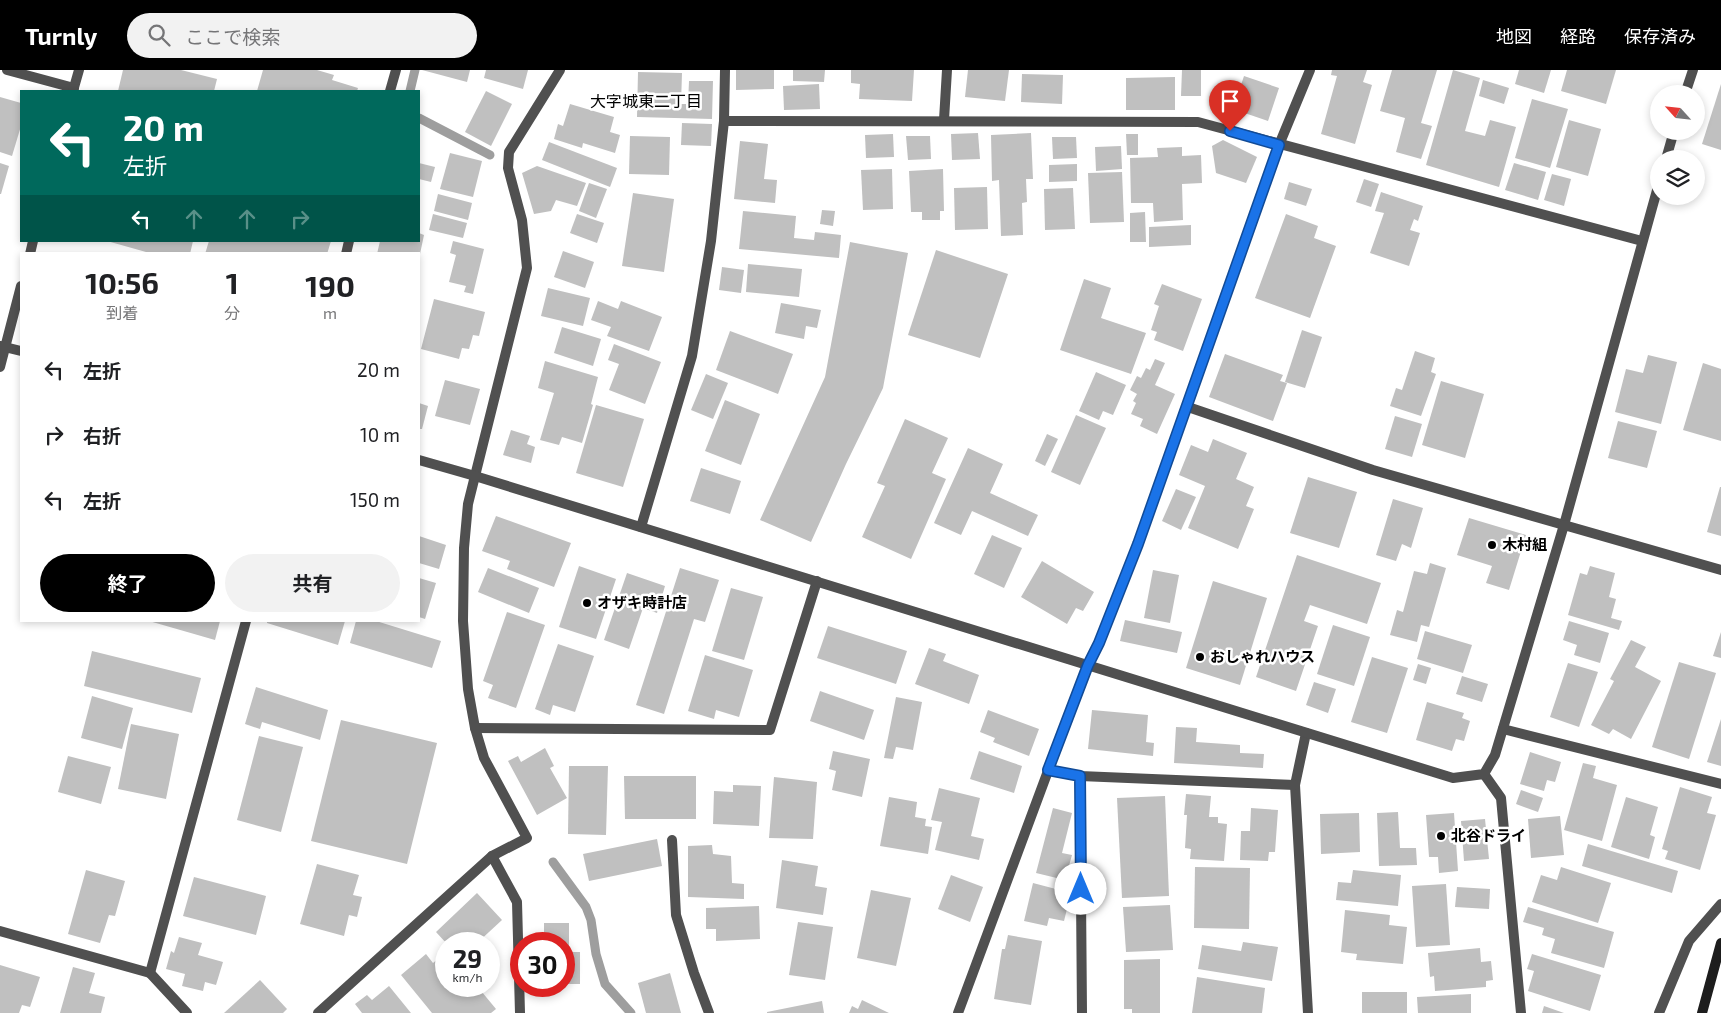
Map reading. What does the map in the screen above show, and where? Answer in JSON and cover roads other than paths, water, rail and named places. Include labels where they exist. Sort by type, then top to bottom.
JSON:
[{"type":"main road","points":[[1702,1013],[1721,944]]},
{"type":"street","points":[[7,70],[73,90],[78,70]]},
{"type":"street","points":[[390,90],[396,70]]},
{"type":"street","points":[[318,1013],[492,856],[527,838],[484,758],[474,728],[468,689],[463,621],[464,548],[468,504],[528,268],[522,220],[508,168],[509,152],[560,70]]},
{"type":"street","points":[[641,527],[692,356],[711,242],[724,121],[725,70]]},
{"type":"street","points":[[944,120],[947,70]]},
{"type":"street","points":[[958,1013],[1088,665],[1099,643],[1135,553],[1279,145],[1310,70]]},
{"type":"street","points":[[1688,85],[1692,70]]},
{"type":"street","points":[[724,121],[1198,122],[1642,241]]},
{"type":"street","points":[[1484,774],[1495,755],[1564,525],[1653,205]]},
{"type":"street","points":[[0,367],[3,346],[20,289]]},
{"type":"street","points":[[3,346],[20,351]]},
{"type":"street","points":[[1188,406],[1373,470],[1721,570]]},
{"type":"street","points":[[420,460],[1453,778],[1484,774]]},
{"type":"street","points":[[474,728],[770,730],[817,581]]},
{"type":"street","points":[[150,972],[246,622]]},
{"type":"street","points":[[1503,729],[1721,784]]},
{"type":"street","points":[[1306,733],[1295,785],[1308,1013]]},
{"type":"street","points":[[1048,770],[1080,776],[1295,785]]},
{"type":"street","points":[[1484,774],[1501,798],[1521,1013]]},
{"type":"street","points":[[1080,776],[1082,1013]]},
{"type":"street","points":[[672,840],[676,915],[709,1013]]},
{"type":"street","points":[[492,856],[517,902],[520,1013]]},
{"type":"street","points":[[1659,1013],[1689,941],[1721,904]]},
{"type":"street","points":[[0,931],[150,972],[187,1013]]},
{"type":"waterway","points":[[410,90],[415,70]]},
{"type":"waterway","points":[[420,119],[490,155]]},
{"type":"waterway","points":[[553,862],[586,907],[591,920],[596,954],[605,984],[631,1013]]},
{"type":"place","name":"木村組","points":[[1492,545]]},
{"type":"place","name":"オザキ時計店","points":[[587,603]]},
{"type":"place","name":"おしゃれハウス","points":[[1200,657]]},
{"type":"place","name":"北谷ドライ","points":[[1441,836]]},
{"type":"district","name":"大字城東二丁目","points":[[646,101]]}]
